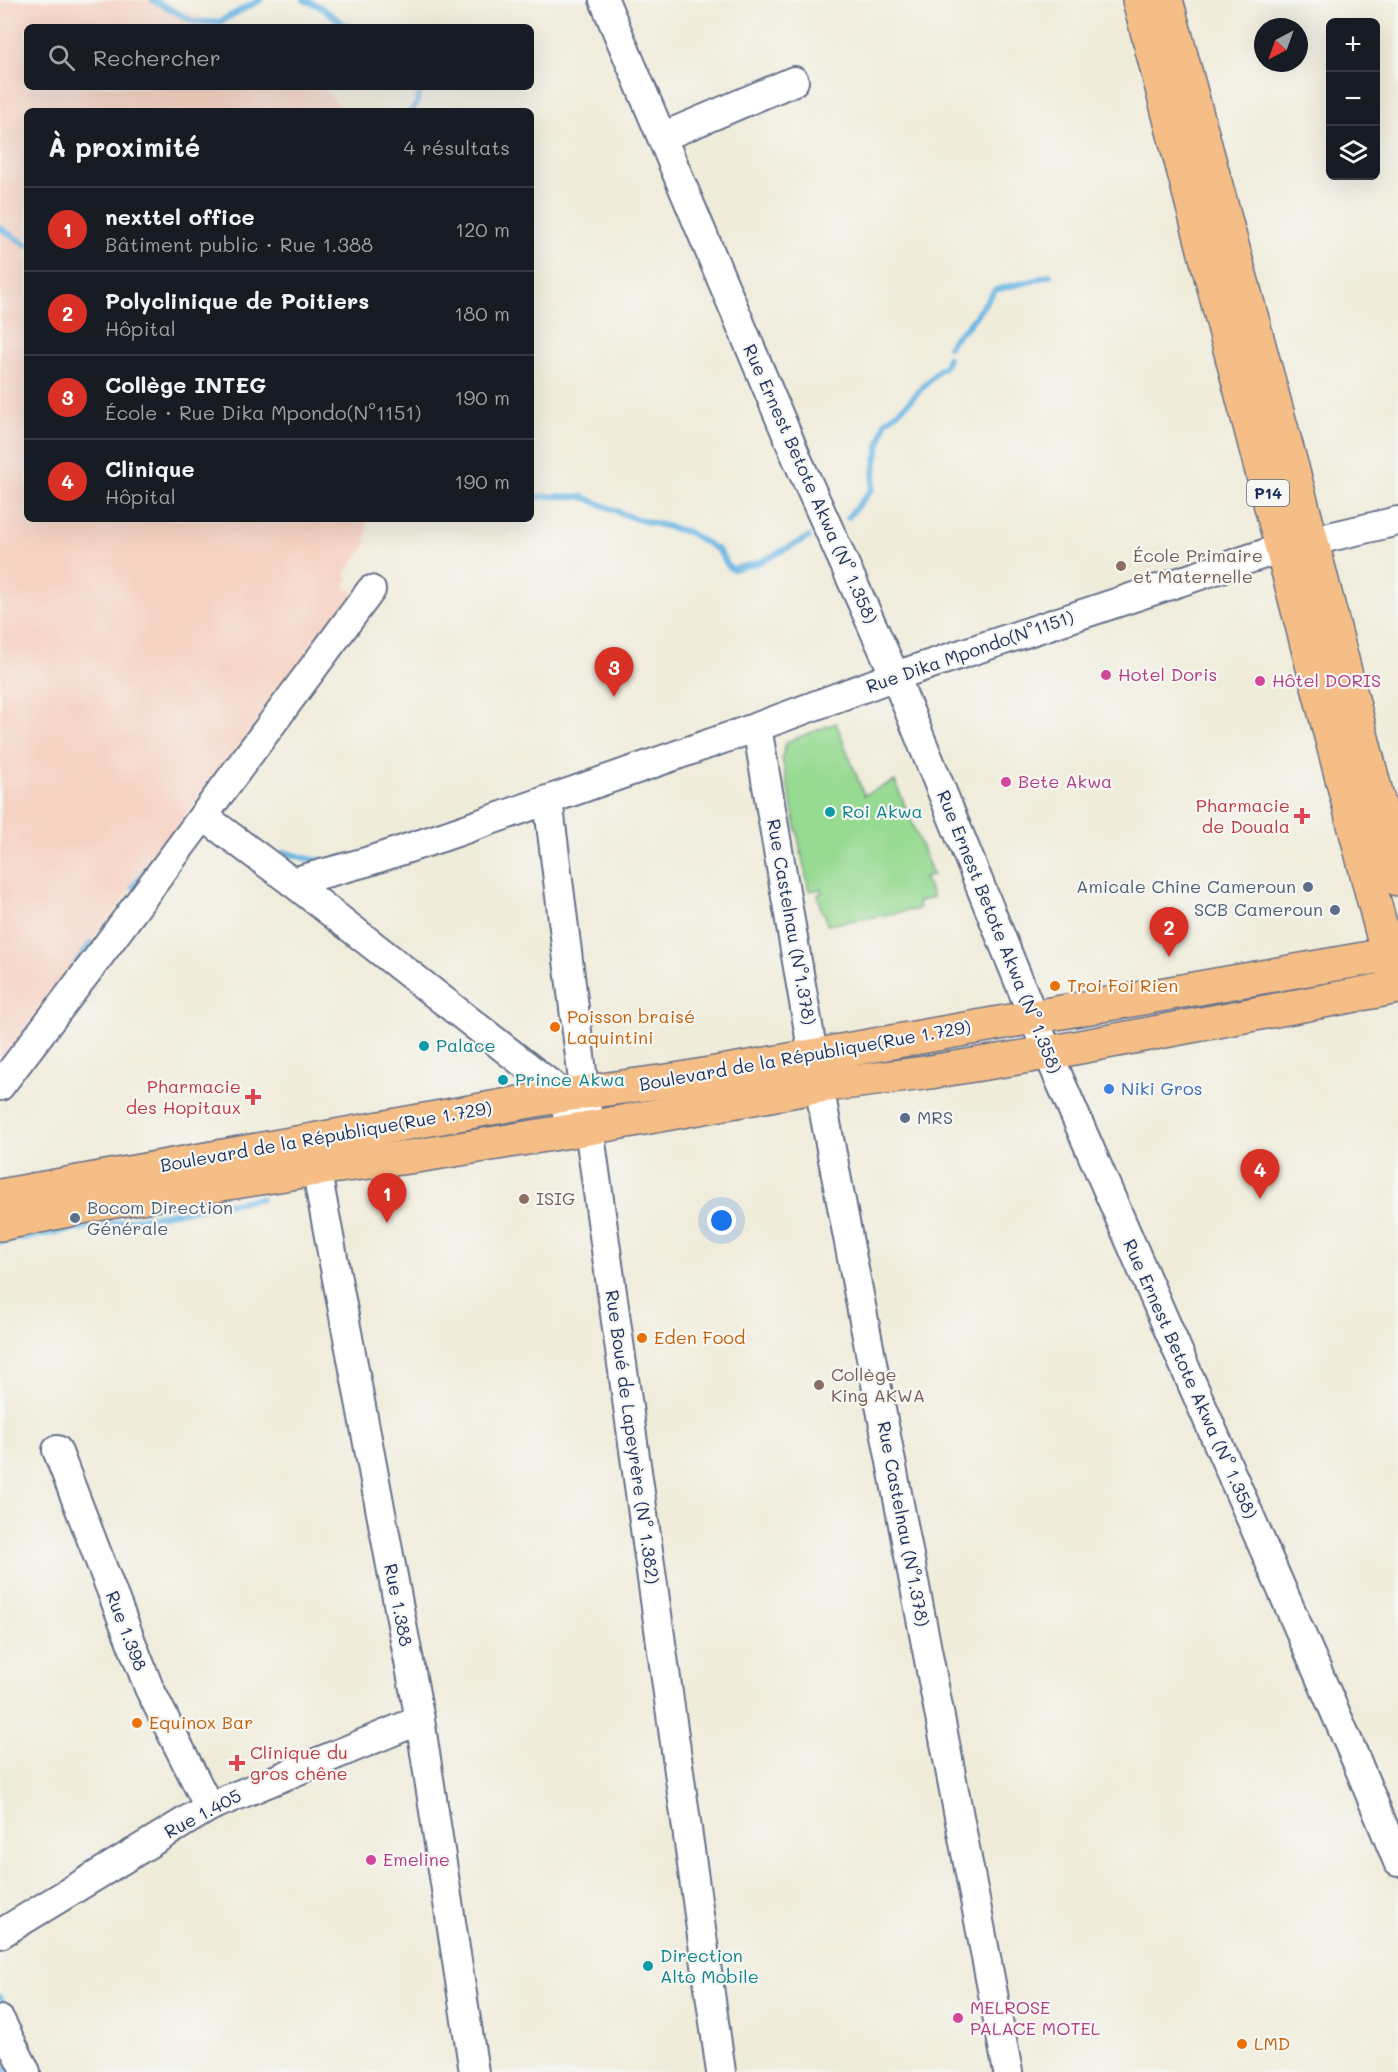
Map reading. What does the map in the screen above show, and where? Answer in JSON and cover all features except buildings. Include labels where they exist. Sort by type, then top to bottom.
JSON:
[{"type":"main road","name":"P14","points":[[1139,0],[1297,545],[1398,879]]},
{"type":"main road","name":"P14","points":[[1166,0],[1297,545],[1393,954],[1398,986]]},
{"type":"main road","name":"Boulevard de la République(Rue 1.729)","points":[[0,1196],[314,1155],[417,1156],[579,1130],[1033,1018],[1393,954]]},
{"type":"main road","name":"Boulevard de la République(Rue 1.729)","points":[[0,1224],[314,1155],[575,1093],[681,1079],[816,1070],[924,1073],[1048,1053],[1398,986]]},
{"type":"street","name":"Rue Ernest Betote Akwa (N° 1.358)","points":[[604,0],[798,461],[895,676],[1033,1018],[1356,1760],[1398,1862]]},
{"type":"street","points":[[662,137],[794,81]]},
{"type":"street","name":"Rue Dika Mpondo(N°1151)","points":[[292,882],[366,862],[548,800],[895,676],[1297,545],[1398,521]]},
{"type":"street","points":[[0,1086],[371,590]]},
{"type":"street","name":"Rue Castelnau (N°1.378)","points":[[757,727],[816,1070],[1008,2072]]},
{"type":"street","points":[[548,800],[575,1093]]},
{"type":"street","points":[[203,816],[575,1093]]},
{"type":"street","name":"Rue Boué de Lapeyrère (N° 1.382)","points":[[575,1093],[722,2072]]},
{"type":"street","name":"Rue 1.388","points":[[314,1155],[420,1720],[474,2072]]},
{"type":"street","name":"Rue 1.398","points":[[57,1450],[149,1688],[208,1807]]},
{"type":"street","name":"Rue 1.405","points":[[0,1934],[208,1807],[420,1720]]},
{"type":"street","points":[[0,2020],[26,2072]]},
{"type":"shaded area","points":[[0,0],[152,0],[221,24],[24,24],[24,90],[326,90],[341,108],[24,108],[24,522],[367,522],[366,547],[345,575],[349,578],[344,585],[354,593],[0,1063]]},
{"type":"green space","points":[[836,723],[864,795],[895,781],[933,875],[924,877],[933,897],[918,902],[919,909],[827,925],[825,914],[821,911],[818,894],[822,893],[821,889],[809,891],[782,758],[786,742]]},
{"type":"waterway","points":[[153,0],[194,22],[219,22],[260,0]]},
{"type":"waterway","points":[[304,0],[319,6],[344,24]]},
{"type":"waterway","points":[[414,108],[420,90]]},
{"type":"waterway","points":[[0,228],[24,243]]},
{"type":"waterway","points":[[1029,282],[1050,275]]},
{"type":"waterway","points":[[949,346],[954,338],[968,326],[995,290],[1027,282]]},
{"type":"waterway","points":[[848,517],[872,489],[885,422],[907,404],[944,367],[948,358]]},
{"type":"waterway","points":[[534,497],[583,497],[633,518],[688,532],[718,550],[730,568],[734,569],[760,562],[809,537]]},
{"type":"waterway","points":[[133,887],[159,852]]},
{"type":"waterway","points":[[284,852],[323,861]]},
{"type":"waterway","points":[[74,966],[91,943]]},
{"type":"waterway","points":[[0,1242],[262,1198]]},
{"type":"waterway","points":[[0,1997],[8,2013]]},
{"type":"waterway","points":[[0,2059],[7,2072]]},
{"type":"place","name":"École Primaire et Maternelle","points":[[1121,566]]},
{"type":"place","name":"Hotel Doris","points":[[1106,675]]},
{"type":"place","name":"Hôtel DORIS","points":[[1260,681]]},
{"type":"place","name":"Collège INTEG","points":[[614,697]]},
{"type":"place","name":"Bete Akwa","points":[[1006,782]]},
{"type":"place","name":"Roi Akwa","points":[[830,812]]},
{"type":"place","name":"Pharmacie de Douala","points":[[1302,816]]},
{"type":"place","name":"Amicale Chine Cameroun","points":[[1308,887]]},
{"type":"place","name":"SCB Cameroun","points":[[1335,910]]},
{"type":"place","name":"Polyclinique de Poitiers","points":[[1169,957]]},
{"type":"place","name":"Troi Foi Rien","points":[[1055,986]]},
{"type":"place","name":"Poisson braisé Laquintini","points":[[555,1027]]},
{"type":"place","name":"Palace","points":[[424,1046]]},
{"type":"place","name":"Prince Akwa","points":[[503,1080]]},
{"type":"place","name":"Niki Gros","points":[[1109,1089]]},
{"type":"place","name":"Pharmacie des Hopitaux","points":[[253,1097]]},
{"type":"place","name":"MRS","points":[[905,1118]]},
{"type":"place","name":"ISIG","points":[[524,1199]]},
{"type":"place","name":"Clinique","points":[[1260,1199]]},
{"type":"place","name":"Bocom Direction Générale","points":[[75,1218]]},
{"type":"place","name":"nexttel office","points":[[387,1223]]},
{"type":"place","name":"Eden Food","points":[[642,1338]]},
{"type":"place","name":"Collège King AKWA","points":[[819,1385]]},
{"type":"place","name":"Equinox Bar","points":[[137,1723]]},
{"type":"place","name":"Clinique du gros chêne","points":[[237,1763]]},
{"type":"place","name":"Emeline","points":[[371,1860]]},
{"type":"place","name":"Direction Alto Mobile","points":[[648,1966]]},
{"type":"place","name":"MELROSE PALACE MOTEL","points":[[958,2018]]},
{"type":"place","name":"LMD","points":[[1242,2044]]}]
